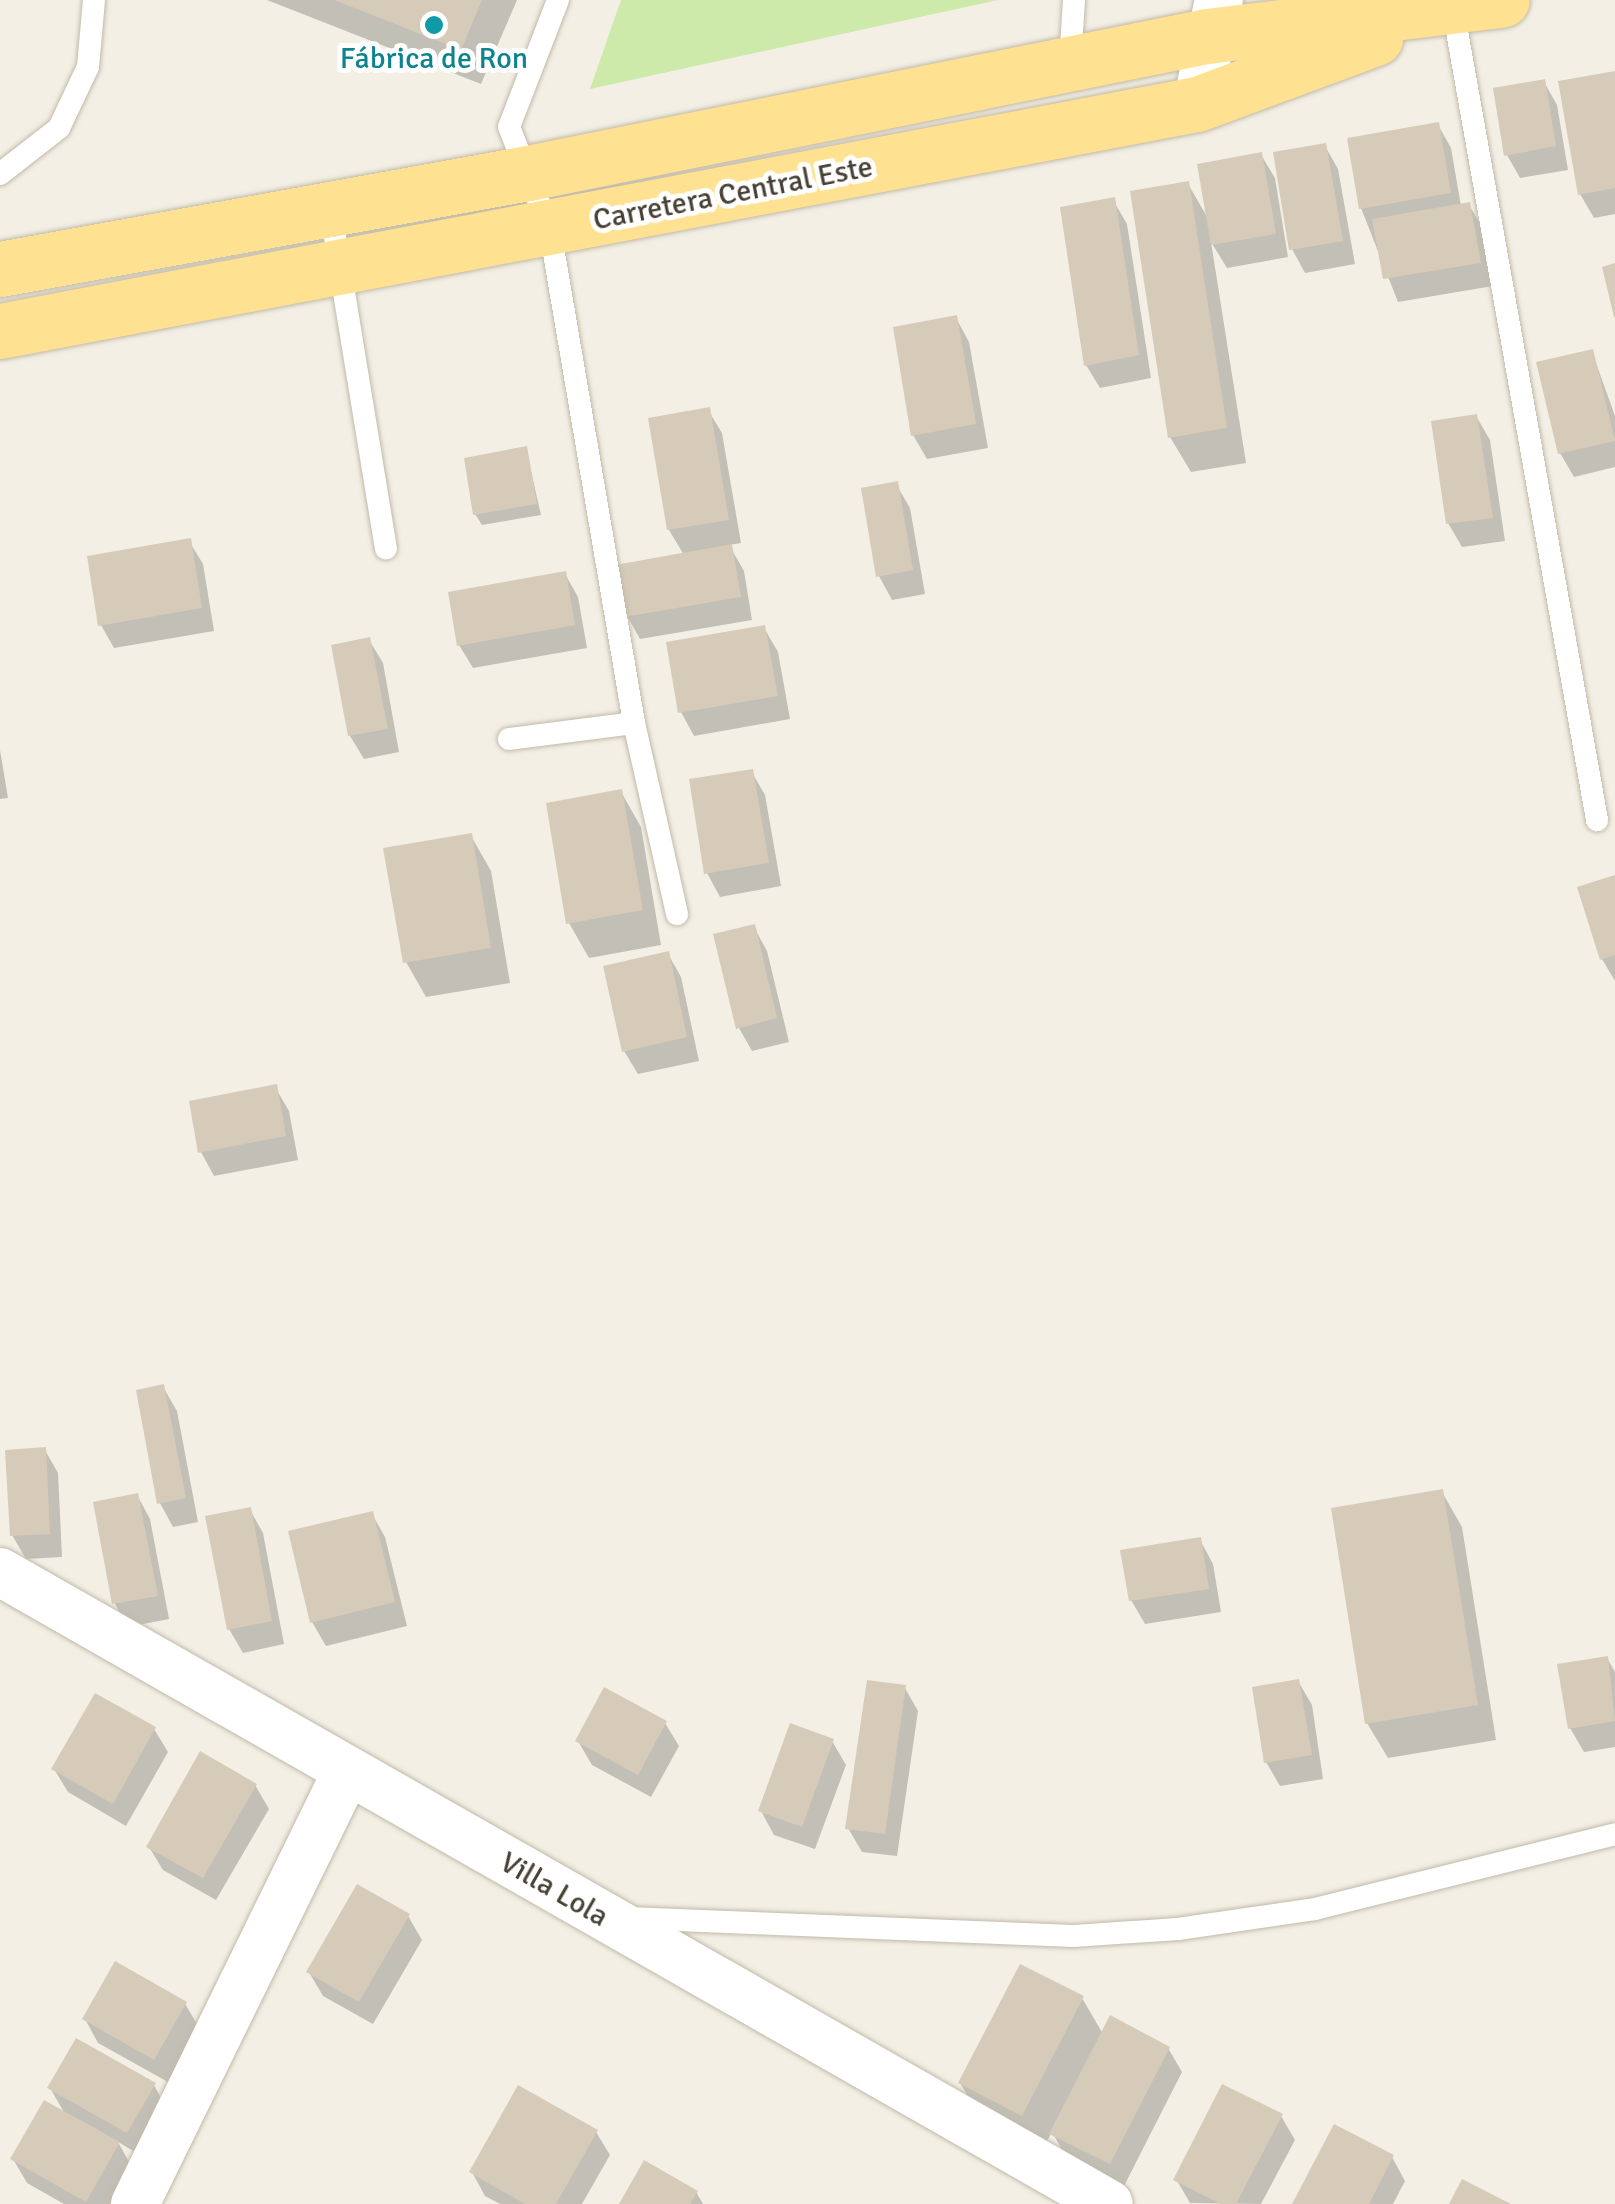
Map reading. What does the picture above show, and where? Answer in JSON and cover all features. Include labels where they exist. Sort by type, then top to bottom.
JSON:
[{"type":"main road","name":"Carretera Central Este","points":[[0,269],[330,206],[523,174],[1070,62],[1213,18],[1478,5]]},
{"type":"main road","name":"Carretera Central Este","points":[[0,331],[550,230],[1198,104],[1478,5]]},
{"type":"street","points":[[1198,104],[1213,18]]},
{"type":"street","name":"Villa Lola","points":[[0,1572],[1110,2204]]},
{"type":"street","points":[[136,2204],[347,1770]]},
{"type":"lane","points":[[0,174],[59,128],[88,67],[94,0]]},
{"type":"lane","points":[[558,0],[512,108],[510,127],[523,174],[550,230],[634,723],[677,914]]},
{"type":"lane","points":[[1070,62],[1074,0]]},
{"type":"lane","points":[[1478,5],[1597,820]]},
{"type":"lane","points":[[330,206],[386,548]]},
{"type":"lane","points":[[509,739],[634,723]]},
{"type":"lane","points":[[600,1917],[1074,1936],[1178,1929],[1315,1908],[1615,1834]]},
{"type":"green space","points":[[621,0],[998,0],[590,89]]},
{"type":"building","name":"Fábrica de Ron","points":[[334,0],[482,0],[461,50]]},
{"type":"building","points":[[1615,71],[1615,188],[1578,195],[1558,81]]},
{"type":"building","points":[[1545,79],[1556,146],[1504,156],[1493,88]]},
{"type":"building","points":[[1439,122],[1451,193],[1359,209],[1347,138]]},
{"type":"building","points":[[1326,143],[1343,241],[1289,250],[1273,152]]},
{"type":"building","points":[[1262,152],[1276,234],[1211,245],[1197,164]]},
{"type":"building","points":[[1189,181],[1227,428],[1168,438],[1130,191]]},
{"type":"building","points":[[1115,197],[1139,355],[1084,366],[1060,207]]},
{"type":"building","points":[[1470,202],[1481,263],[1383,279],[1372,219]]},
{"type":"building","points":[[1615,263],[1615,317],[1614,317],[1602,267]]},
{"type":"building","points":[[957,315],[976,424],[911,436],[893,327]]},
{"type":"building","points":[[1593,349],[1615,441],[1558,454],[1536,362]]},
{"type":"building","points":[[710,407],[729,520],[667,530],[648,418]]},
{"type":"building","points":[[1477,414],[1493,518],[1446,524],[1431,421]]},
{"type":"building","points":[[527,446],[537,504],[473,515],[464,458]]},
{"type":"building","points":[[898,481],[913,570],[876,577],[861,488]]},
{"type":"building","points":[[191,538],[202,608],[98,626],[87,556]]},
{"type":"building","points":[[732,544],[741,597],[624,617],[615,565]]},
{"type":"building","points":[[566,571],[575,625],[457,646],[448,592]]},
{"type":"building","points":[[765,625],[778,696],[678,713],[666,642]]},
{"type":"building","points":[[370,637],[388,729],[348,736],[331,645]]},
{"type":"building","points":[[753,769],[769,863],[704,874],[689,779]]},
{"type":"building","points":[[622,789],[643,910],[566,924],[546,803]]},
{"type":"building","points":[[472,833],[491,948],[403,963],[383,848]]},
{"type":"building","points":[[1615,875],[1615,955],[1600,960],[1577,887]]},
{"type":"building","points":[[755,924],[777,1018],[736,1029],[713,934]]},
{"type":"building","points":[[669,951],[687,1037],[622,1052],[603,966]]},
{"type":"building","points":[[277,1084],[286,1136],[198,1153],[189,1101]]},
{"type":"building","points":[[164,1384],[186,1498],[157,1504],[136,1390]]},
{"type":"building","points":[[46,1447],[50,1534],[10,1536],[5,1450]]},
{"type":"building","points":[[1443,1489],[1478,1705],[1365,1724],[1331,1508]]},
{"type":"building","points":[[138,1493],[158,1596],[112,1604],[93,1502]]},
{"type":"building","points":[[251,1507],[272,1621],[227,1630],[205,1516]]},
{"type":"building","points":[[373,1511],[395,1602],[310,1623],[288,1531]]},
{"type":"building","points":[[1201,1537],[1209,1589],[1129,1601],[1120,1550]]},
{"type":"building","points":[[1608,1656],[1615,1721],[1568,1729],[1557,1664]]},
{"type":"building","points":[[1299,1679],[1312,1755],[1264,1763],[1252,1687]]},
{"type":"building","points":[[867,1680],[906,1685],[885,1834],[845,1829]]},
{"type":"building","points":[[604,1687],[667,1721],[638,1775],[575,1741]]},
{"type":"building","points":[[95,1693],[156,1727],[113,1804],[51,1769]]},
{"type":"building","points":[[790,1723],[834,1739],[802,1827],[758,1811]]},
{"type":"building","points":[[200,1751],[257,1784],[203,1878],[146,1847]]},
{"type":"building","points":[[357,1884],[410,1914],[359,2002],[306,1972]]},
{"type":"building","points":[[115,1961],[187,2002],[154,2060],[82,2019]]},
{"type":"building","points":[[1020,1964],[1084,1996],[1022,2116],[958,2083]]},
{"type":"building","points":[[1110,2015],[1170,2047],[1110,2164],[1049,2134]]},
{"type":"building","points":[[76,2038],[156,2083],[127,2133],[47,2088]]},
{"type":"building","points":[[1222,2084],[1283,2114],[1236,2204],[1221,2204],[1173,2180]]},
{"type":"building","points":[[518,2085],[598,2130],[556,2204],[525,2204],[469,2172]]},
{"type":"building","points":[[44,2100],[120,2142],[86,2202],[10,2159]]},
{"type":"building","points":[[1334,2124],[1394,2155],[1369,2204],[1292,2204]]},
{"type":"building","points":[[644,2160],[698,2191],[690,2204],[619,2204]]},
{"type":"building","points":[[1462,2179],[1511,2204],[1449,2204]]},
{"type":"place","name":"Fábrica de Ron","points":[[434,25]]}]
